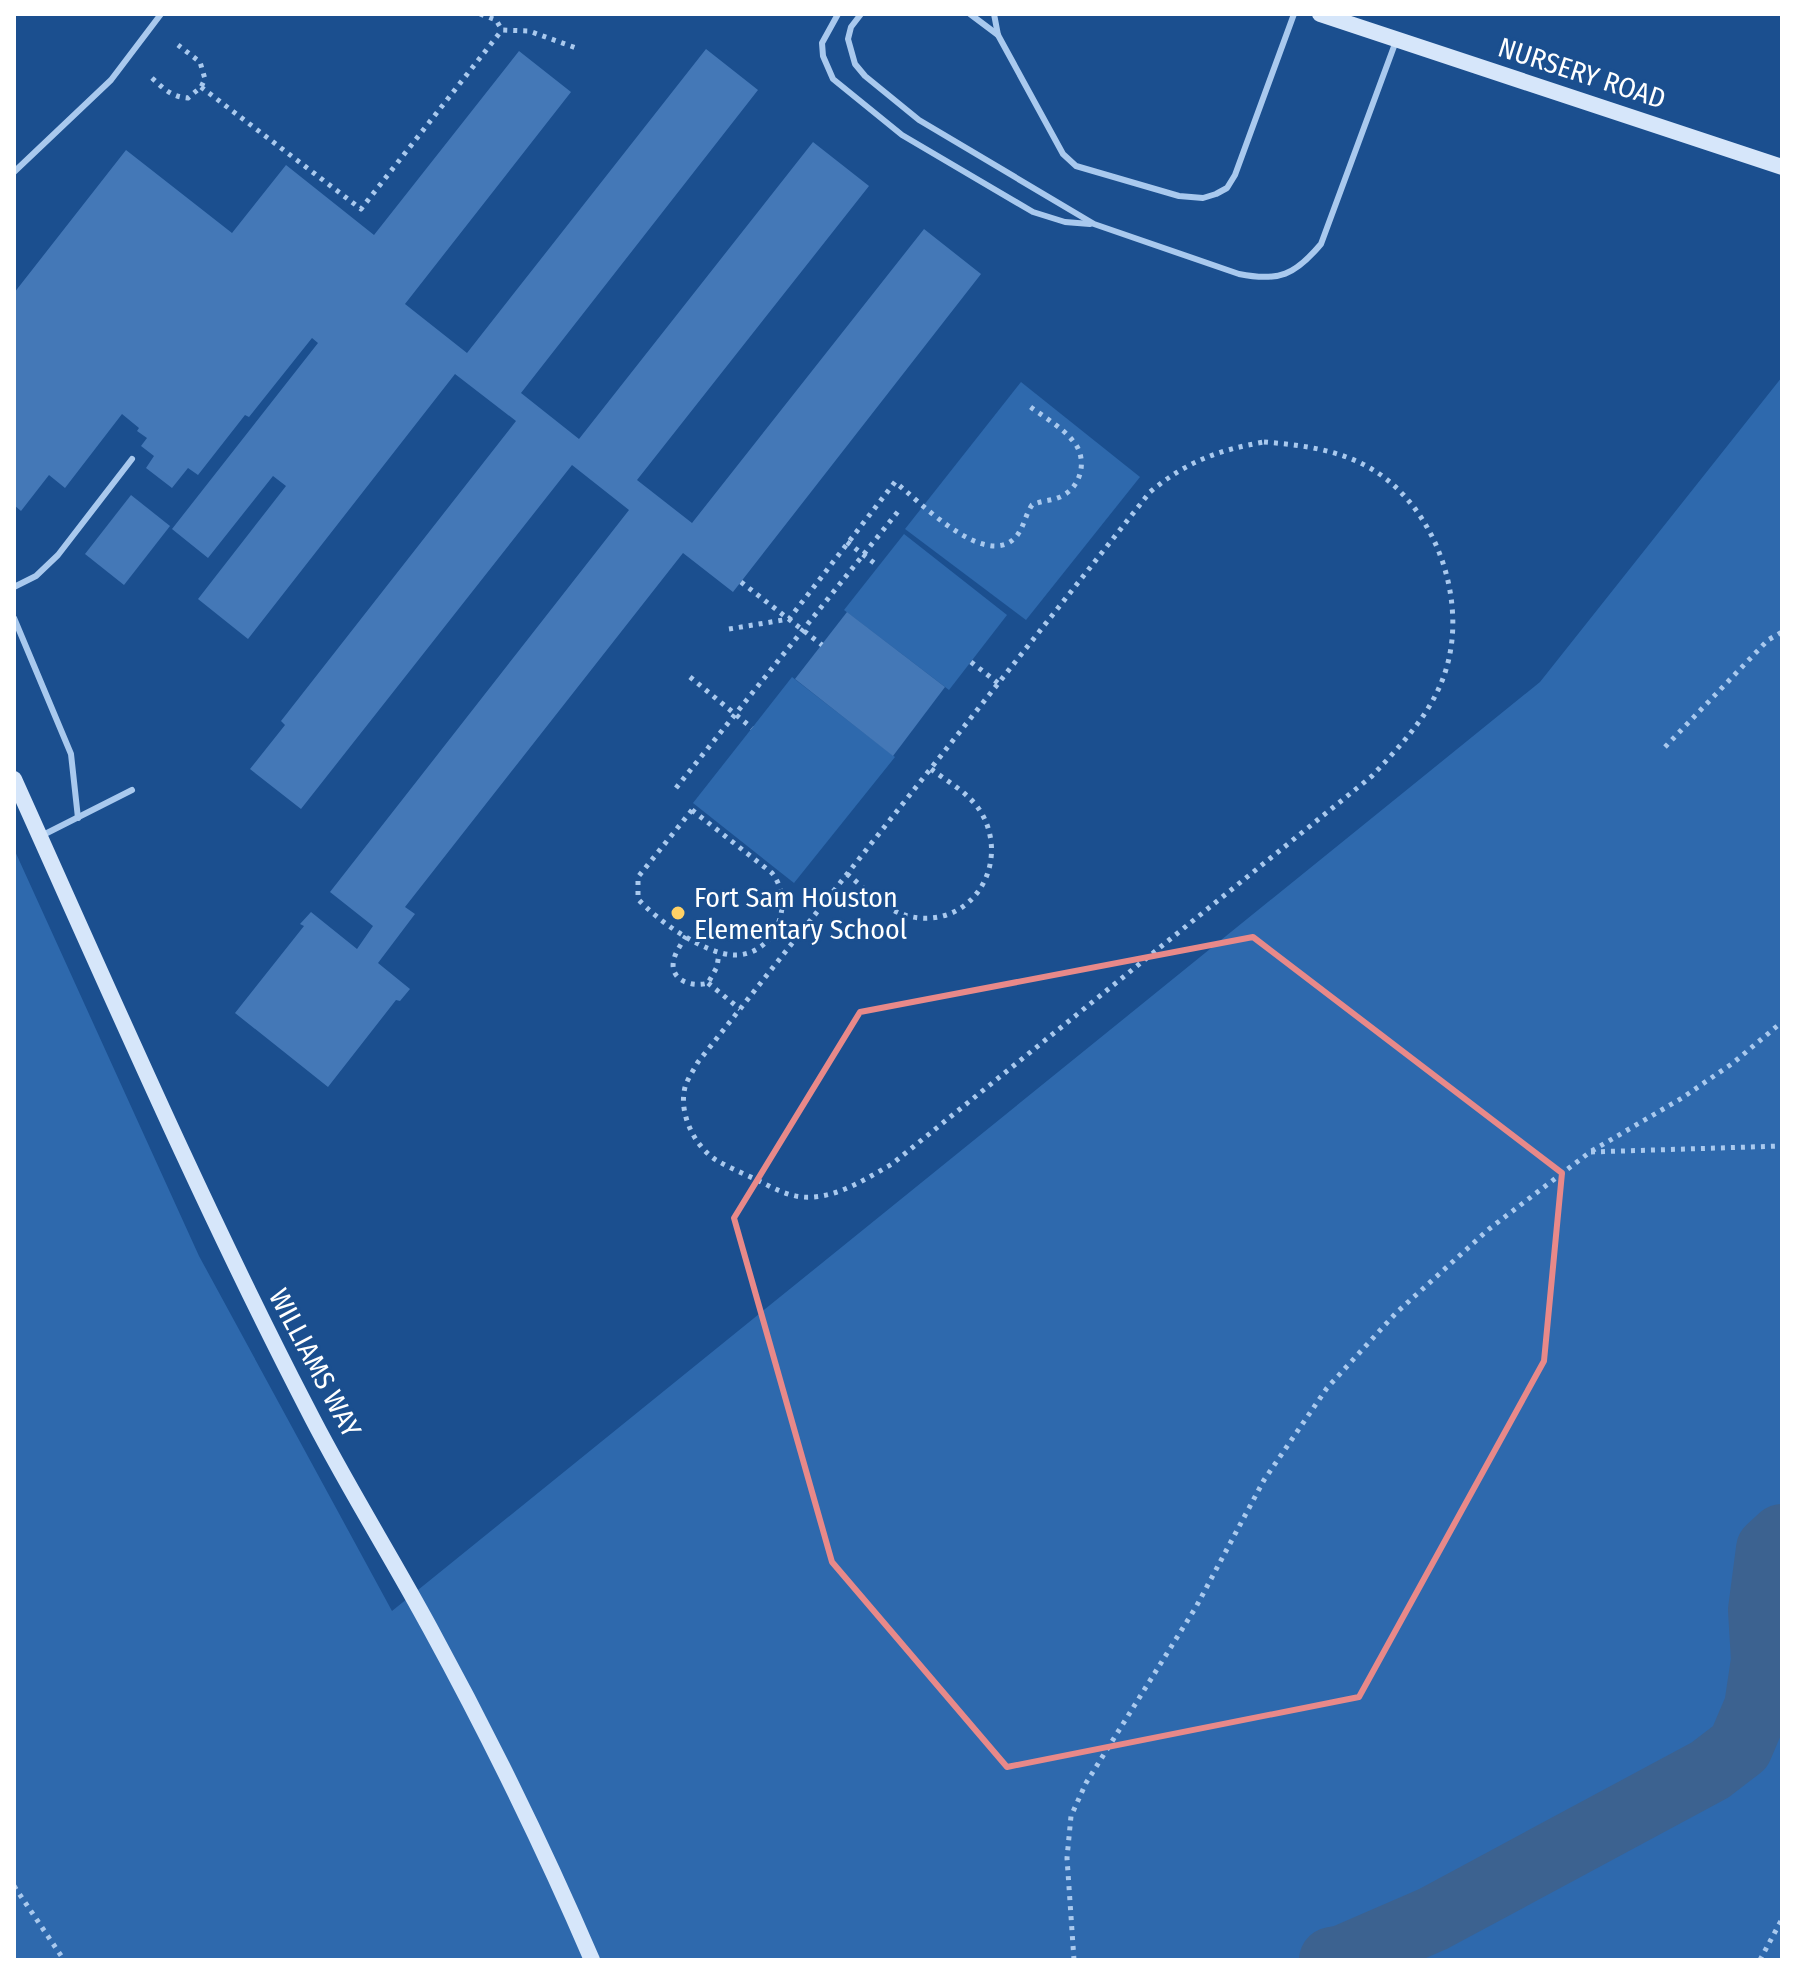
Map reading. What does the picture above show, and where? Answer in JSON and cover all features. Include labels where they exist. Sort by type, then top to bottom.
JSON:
[{"type":"street","name":"NURSERY ROAD","points":[[1320,14],[1782,167]]},
{"type":"street","name":"WILLIAMS WAY","points":[[14,779],[252,1300],[309,1413],[386,1547],[492,1745],[536,1833],[592,1960]]},
{"type":"lane","points":[[14,172],[111,80],[161,14]]},
{"type":"lane","points":[[838,14],[822,43],[823,56],[833,79],[902,135],[1033,212],[1065,222],[1094,224]]},
{"type":"lane","points":[[861,14],[851,27],[848,39],[855,64],[865,76],[919,120],[1094,224],[1258,278],[1293,272],[1321,244],[1397,39]]},
{"type":"lane","points":[[970,14],[998,35]]},
{"type":"lane","points":[[994,14],[998,35],[1063,154],[1076,166],[1179,196],[1203,198],[1227,188],[1235,175],[1294,14]]},
{"type":"lane","points":[[14,587],[36,576],[58,555],[132,459]]},
{"type":"lane","points":[[14,618],[71,754],[78,818]]},
{"type":"lane","points":[[40,837],[132,790]]},
{"type":"path","points":[[480,14],[496,20],[502,30]]},
{"type":"path","points":[[502,30],[529,31],[579,49]]},
{"type":"path","points":[[201,87],[361,209],[502,30]]},
{"type":"path","points":[[152,78],[169,94],[179,97],[188,98],[201,87],[205,79],[200,62],[178,45]]},
{"type":"path","points":[[729,629],[789,619],[895,482],[970,541],[1004,545],[1012,541],[1032,505],[1061,497],[1081,474],[1079,450],[1073,441],[1028,405]]},
{"type":"path","points":[[1264,442],[1308,445],[1370,468],[1399,491],[1415,510],[1446,568],[1452,634],[1448,665],[1437,694],[1404,742],[1372,776],[892,1164],[843,1190],[812,1197],[791,1197],[714,1159],[696,1139],[685,1116],[683,1100],[686,1084],[698,1062],[998,683],[1150,492],[1174,472],[1204,457],[1233,448],[1264,442]]},
{"type":"path","points":[[676,788],[900,509]]},
{"type":"path","points":[[847,542],[878,566]]},
{"type":"path","points":[[741,582],[822,645]]},
{"type":"path","points":[[1665,747],[1768,640],[1782,632]]},
{"type":"path","points":[[971,662],[998,683]]},
{"type":"path","points":[[690,677],[752,728]]},
{"type":"path","points":[[847,874],[889,907],[908,916],[946,914],[961,908],[975,896],[991,870],[993,842],[988,827],[973,802],[931,769]]},
{"type":"path","points":[[692,810],[772,873],[782,890],[779,924],[766,943],[745,955],[719,953],[686,936],[638,899],[638,877],[692,810]]},
{"type":"path","points":[[686,936],[673,961],[674,969],[683,982],[691,985],[708,983],[740,1009]]},
{"type":"path","points":[[708,983],[717,967],[719,953]]},
{"type":"path","points":[[1074,1960],[1067,1858],[1071,1816],[1086,1783],[1196,1607],[1273,1467],[1327,1388],[1396,1313],[1489,1229],[1590,1152],[1682,1098],[1733,1063],[1782,1022]]},
{"type":"path","points":[[1590,1152],[1782,1146]]},
{"type":"path","points":[[14,1886],[64,1960]]},
{"type":"path","points":[[1760,1960],[1782,1919]]},
{"type":"highlighted area","points":[[1253,937],[1562,1173],[1544,1361],[1359,1697],[1007,1767],[832,1562],[734,1218],[860,1012]]},
{"type":"shaded area","points":[[1782,377],[1782,1960],[14,1960],[14,849],[199,1256],[392,1611],[1540,682]]},
{"type":"shaded area","points":[[1021,382],[1140,477],[1026,620],[905,529]]},
{"type":"shaded area","points":[[904,534],[1007,615],[949,690],[844,610]]},
{"type":"shaded area","points":[[792,677],[895,757],[794,883],[693,803]]},
{"type":"building","points":[[706,49],[758,90],[521,393],[579,439],[813,142],[869,186],[637,480],[692,523],[924,229],[981,274],[733,592],[683,553],[405,907],[415,914],[378,963],[410,989],[400,1001],[396,1000],[328,1087],[235,1013],[304,926],[300,924],[311,912],[357,949],[373,926],[330,892],[629,510],[572,465],[301,809],[250,769],[285,725],[281,721],[516,421],[455,374],[248,639],[198,599],[286,486],[273,476],[208,558],[172,529],[318,343],[312,338],[198,475],[188,468],[172,488],[146,468],[154,456],[141,446],[147,438],[122,414],[65,488],[49,475],[21,511],[14,505],[14,293],[126,150],[232,233],[286,165],[374,235],[519,51],[571,92],[405,304],[467,353]]},
{"type":"building","points":[[131,495],[170,526],[124,585],[85,554]]},
{"type":"building","points":[[847,612],[945,687],[893,756],[795,679]]},
{"type":"waterway","points":[[1332,1960],[1433,1919],[1710,1770],[1740,1747],[1757,1707],[1764,1660],[1761,1610],[1769,1549],[1782,1537]]},
{"type":"place","name":"Fort Sam Houston Elementary School","points":[[678,913]]}]
